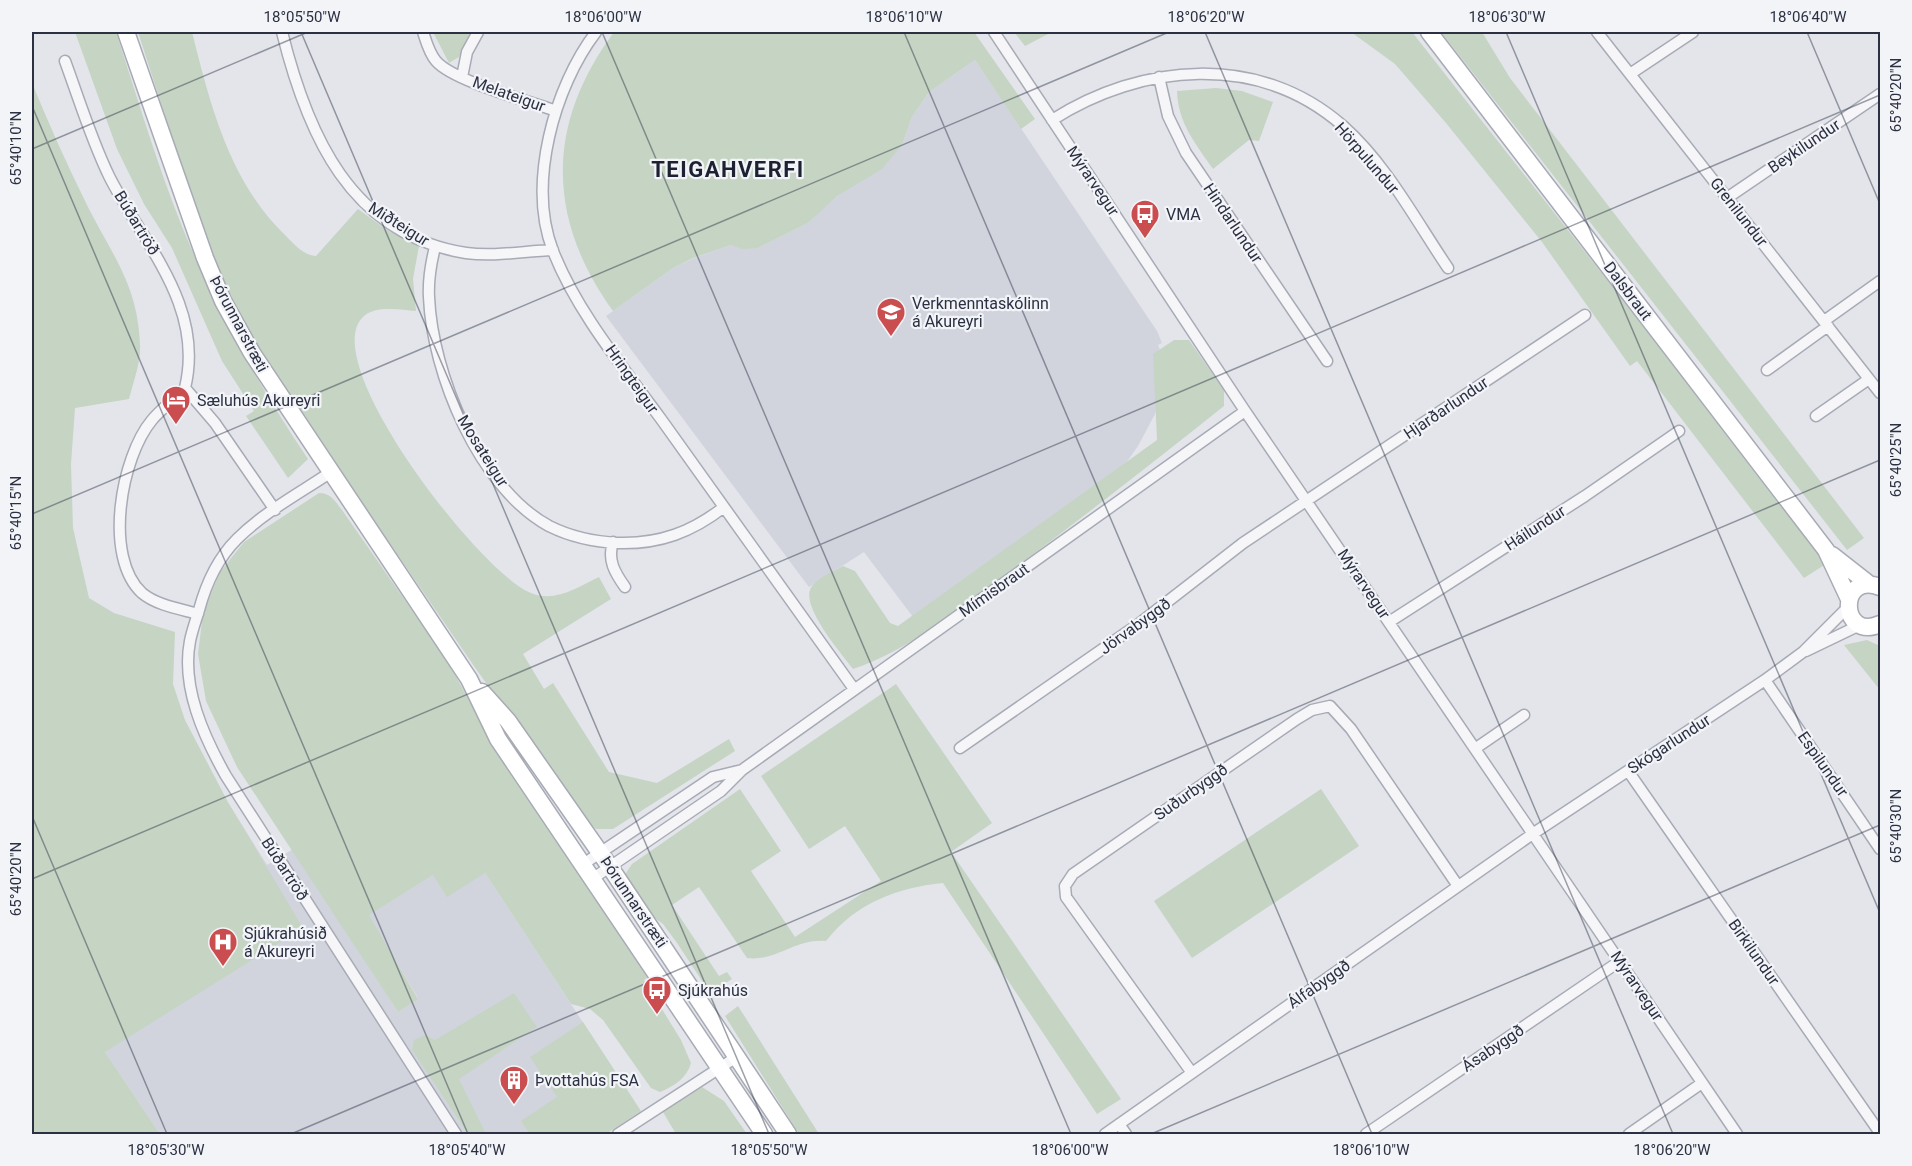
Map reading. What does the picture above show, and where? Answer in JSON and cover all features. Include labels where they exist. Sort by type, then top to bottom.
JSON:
[{"type":"street","name":"Þórunnarstræti","points":[[126,32],[205,258],[223,301],[275,389],[469,678],[508,721],[600,852],[788,1134]]},
{"type":"street","name":"Miðteigur","points":[[282,32],[312,124],[336,172],[353,193],[373,211],[398,228],[435,247],[489,255],[553,250]]},
{"type":"street","name":"Melateigur","points":[[423,32],[436,61],[462,77],[556,111]]},
{"type":"street","name":"Melateigur","points":[[462,77],[468,52],[478,32]]},
{"type":"street","name":"Hringteigur","points":[[597,32],[584,47],[566,82],[556,111],[544,164],[544,196],[553,250],[571,288],[610,348],[854,689]]},
{"type":"street","name":"Mýrarvegur","points":[[994,32],[1245,411],[1737,1134]]},
{"type":"street","name":"Dalsbraut","points":[[1429,32],[1826,550],[1849,603],[1852,617],[1868,625]]},
{"type":"street","name":"Grenilundur","points":[[1597,32],[1881,393]]},
{"type":"street","points":[[1630,74],[1693,32]]},
{"type":"street","name":"Búðartröð","points":[[65,61],[109,176],[174,285],[189,347],[185,388]]},
{"type":"street","name":"Hörpulundur","points":[[1052,120],[1102,92],[1159,77],[1202,72],[1227,73],[1276,87],[1300,97],[1344,126],[1380,168],[1448,268]]},
{"type":"street","name":"Hindarlundur","points":[[1159,77],[1168,116],[1185,153],[1327,361]]},
{"type":"street","name":"Beykilundur","points":[[1727,198],[1881,94]]},
{"type":"street","name":"Mosateigur","points":[[435,247],[428,294],[441,369],[456,408],[486,462],[505,489],[549,526],[573,536],[613,542],[655,541],[681,534],[703,524],[724,507]]},
{"type":"street","points":[[1767,370],[1881,281]]},
{"type":"street","name":"Hjarðarlundur","points":[[1307,501],[1585,315]]},
{"type":"street","points":[[1816,416],[1869,379]]},
{"type":"street","points":[[198,614],[161,603],[143,594],[134,584],[123,560],[119,526],[123,492],[141,438],[152,420],[185,388],[214,423],[275,510]]},
{"type":"street","name":"Mímisbraut","points":[[592,879],[721,790],[742,770],[1245,411]]},
{"type":"street","name":"Háilundur","points":[[1389,622],[1585,496],[1678,430]]},
{"type":"street","name":"Búðartröð","points":[[331,472],[237,539],[218,562],[202,595],[190,643],[191,689],[212,751],[456,1134]]},
{"type":"street","name":"Jörvabyggð","points":[[960,748],[1140,624],[1218,562],[1307,501]]},
{"type":"street","points":[[613,542],[611,560],[614,572],[625,587]]},
{"type":"street","name":"Dalsbraut","points":[[1826,550],[1875,586]]},
{"type":"street","points":[[1849,603],[1857,589],[1875,586]]},
{"type":"street","name":"Skógarlundur","points":[[1534,833],[1765,680],[1803,652],[1849,603]]},
{"type":"street","points":[[1868,625],[1881,635]]},
{"type":"street","name":"Skógarlundur","points":[[1803,652],[1868,625]]},
{"type":"street","name":"Þórunnarstræti","points":[[469,678],[498,739],[764,1134]]},
{"type":"street","name":"Espilundur","points":[[1765,680],[1881,849]]},
{"type":"street","name":"Suðurbyggð","points":[[1192,1073],[1066,897],[1065,886],[1073,874],[1297,719],[1324,706],[1330,706],[1351,729],[1458,886]]},
{"type":"street","points":[[1476,748],[1524,715]]},
{"type":"street","name":"Mímisbraut","points":[[582,865],[713,777],[742,770]]},
{"type":"street","name":"Birkilundur","points":[[1628,771],[1881,1133]]},
{"type":"street","name":"Álfabyggð","points":[[1104,1134],[1534,833]]},
{"type":"street","name":"Ásabyggð","points":[[1366,1134],[1620,961]]},
{"type":"street","points":[[618,1134],[738,1056]]},
{"type":"street","points":[[1629,1134],[1702,1083]]},
{"type":"street","points":[[1119,1124],[1126,1134]]},
{"type":"shaded area","name":"Verkmenntaskólinn á Akureyri","points":[[975,60],[1157,331],[1162,343],[1158,345],[1161,390],[1155,414],[1138,446],[1119,473],[913,617],[864,552],[809,587],[606,316],[673,268],[694,258],[731,245],[758,248],[808,223],[827,204],[902,145],[912,117],[929,92]]},
{"type":"shaded area","name":"Sjúkrahúsið á Akureyri","points":[[229,804],[267,865],[293,849],[398,1012],[418,998],[368,915],[433,875],[485,873],[626,1088],[556,1134],[160,1134],[105,1052]]},
{"type":"green space","points":[[75,32],[116,32],[164,178],[198,264],[249,364],[308,459],[288,478],[246,416],[254,411],[222,361],[172,248],[144,204],[117,149]]},
{"type":"green space","points":[[138,32],[192,32],[206,87],[236,167],[250,192],[267,215],[300,249],[316,256],[358,209],[387,230],[419,246],[413,279],[416,311],[381,310],[368,313],[363,317],[355,341],[362,376],[382,419],[411,465],[443,509],[507,578],[531,593],[549,596],[575,589],[599,577],[611,599],[523,654],[544,689],[553,683],[609,772],[657,783],[729,739],[735,751],[613,829],[596,829],[579,814],[474,666],[257,350],[233,304],[202,231]]},
{"type":"green space","points":[[433,32],[470,32],[459,57],[449,63]]},
{"type":"green space","points":[[614,32],[974,32],[1035,119],[1021,129],[975,60],[929,92],[912,117],[902,145],[882,169],[837,196],[808,223],[758,248],[743,249],[731,245],[693,258],[673,268],[613,311],[591,276],[575,241],[566,206],[563,171],[566,136],[576,101],[592,67]]},
{"type":"green space","points":[[1014,32],[1052,32],[1025,46]]},
{"type":"green space","points":[[1351,32],[1412,32],[1829,562],[1804,578],[1637,361],[1630,366],[1542,242],[1446,123],[1395,64]]},
{"type":"green space","points":[[1441,32],[1482,32],[1510,78],[1864,538],[1847,550]]},
{"type":"green space","points":[[32,83],[80,190],[122,271],[138,324],[139,358],[129,399],[75,408],[71,464],[73,528],[89,598],[114,613],[175,632],[173,684],[185,720],[229,804],[303,928],[105,1052],[160,1134],[37,1134],[32,1129]]},
{"type":"green space","points":[[1216,88],[1242,91],[1273,102],[1259,141],[1249,140],[1213,169],[1184,123],[1177,91]]},
{"type":"green space","points":[[1174,340],[1189,340],[1224,390],[1224,406],[1092,510],[956,612],[894,651],[853,669],[816,616],[809,594],[812,586],[843,566],[855,571],[890,623],[898,626],[1157,440],[1153,354]]},
{"type":"green space","points":[[319,493],[330,496],[337,504],[448,662],[501,759],[648,977],[644,980],[681,1040],[691,1063],[683,1077],[670,1087],[660,1092],[651,1088],[603,1020],[590,1009],[571,1004],[485,873],[447,897],[433,875],[369,915],[418,999],[398,1012],[237,767],[206,701],[198,654],[203,613],[220,572],[244,542]]},
{"type":"green space","points":[[1867,640],[1880,646],[1880,690],[1844,645]]},
{"type":"green space","points":[[896,684],[992,823],[951,852],[1121,1099],[1097,1114],[943,883],[909,889],[878,900],[850,917],[826,941],[805,943],[777,954],[757,958],[747,958],[699,887],[672,905],[719,976],[727,972],[732,979],[710,993],[677,943],[663,924],[648,913],[624,876],[632,864],[740,789],[781,851],[751,871],[795,937],[881,881],[845,826],[809,849],[761,776]]},
{"type":"green space","points":[[1321,789],[1359,846],[1192,958],[1154,901]]},
{"type":"green space","points":[[514,993],[537,1027],[459,1079],[486,1134],[468,1134],[412,1050],[414,1040],[425,1035],[435,1040]]},
{"type":"green space","points":[[738,1006],[819,1134],[799,1134],[725,1016]]},
{"type":"green space","points":[[583,1022],[641,1111],[606,1134],[530,1134],[521,1121],[557,1097],[530,1057]]},
{"type":"green space","points":[[702,1087],[724,1101],[747,1134],[676,1134],[663,1112]]},
{"type":"place","name":"VMA","points":[[1145,240]]},
{"type":"place","name":"Verkmenntaskólinn á Akureyri","points":[[891,338]]},
{"type":"place","name":"Sæluhús Akureyri","points":[[176,426]]},
{"type":"place","name":"Sjúkrahúsið á Akureyri","points":[[223,968]]},
{"type":"place","name":"Sjúkrahús","points":[[657,1016]]},
{"type":"place","name":"Þvottahús FSA","points":[[514,1106]]},
{"type":"district","name":"TEIGAHVERFI","points":[[728,169]]}]
